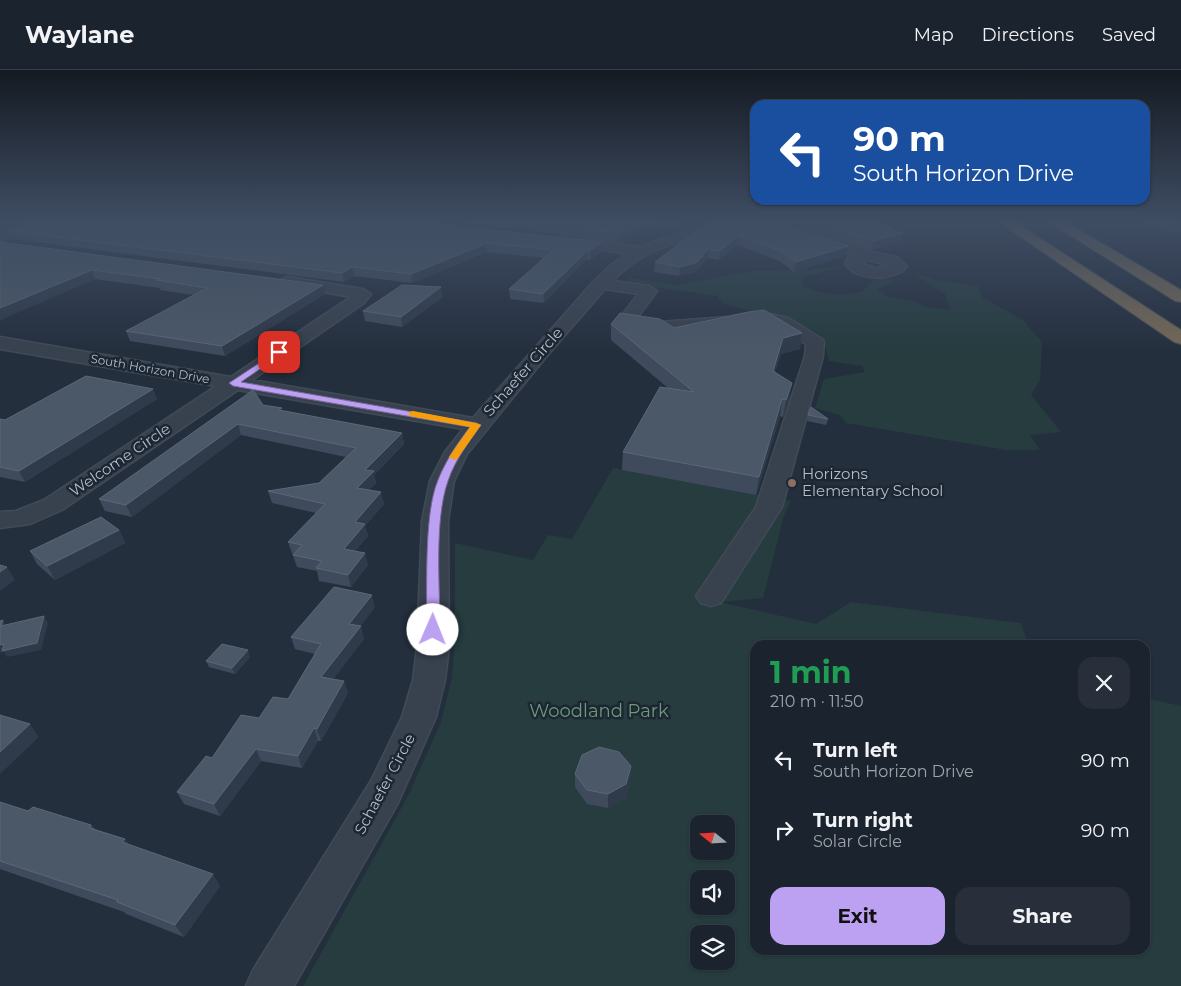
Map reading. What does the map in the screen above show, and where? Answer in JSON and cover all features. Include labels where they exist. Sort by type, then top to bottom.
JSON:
[{"type":"highway","points":[[1070,265],[1181,338]]},
{"type":"highway","points":[[1127,265],[1181,297]]},
{"type":"street","name":"Schaefer Circle","points":[[269,986],[385,791],[419,717],[429,680],[433,646],[435,521],[442,481],[456,452],[476,425],[600,284],[621,265]]},
{"type":"street","name":"Welcome Circle","points":[[0,520],[9,521],[26,517],[53,505],[358,300],[362,294],[276,280]]},
{"type":"street","points":[[600,284],[649,291],[626,322],[660,326],[766,318],[782,322],[815,342],[814,356],[769,507],[711,596]]},
{"type":"street","name":"South Horizon Drive","points":[[0,343],[476,425]]},
{"type":"green space","points":[[841,267],[802,278],[802,286],[824,293],[854,293],[862,292],[871,282],[882,277],[895,281],[877,289],[887,297],[912,301],[930,308],[950,309],[945,294],[914,274],[941,281],[978,286],[983,298],[1023,320],[1042,342],[1040,380],[1031,395],[1061,432],[1030,435],[1040,450],[1006,450],[846,423],[840,415],[815,408],[824,379],[865,372],[862,366],[829,361],[822,336],[798,324],[774,316],[723,304],[717,296],[626,283],[630,278],[677,285],[753,271]]},
{"type":"green space","name":"Woodland Park","points":[[613,468],[791,501],[784,515],[763,598],[720,602],[816,624],[851,602],[1021,623],[1026,640],[750,640],[750,955],[1150,955],[1150,699],[1181,706],[1181,986],[303,986],[409,794],[441,722],[452,678],[455,639],[455,543],[533,560],[548,535],[572,539]]},
{"type":"building","points":[[0,265],[171,265],[323,285],[222,346],[126,331],[207,288],[157,280],[160,279],[92,270],[0,308]]},
{"type":"building","points":[[277,265],[434,265],[411,274],[352,267],[342,273]]},
{"type":"building","points":[[536,265],[573,265],[543,294],[509,289]]},
{"type":"building","points":[[669,265],[689,265],[680,267]]},
{"type":"building","points":[[402,285],[441,287],[401,317],[363,311]]},
{"type":"building","points":[[764,310],[802,333],[783,338],[773,371],[792,383],[786,400],[782,399],[759,477],[623,452],[660,387],[694,392],[611,324],[620,313],[660,319],[674,328]]},
{"type":"building","points":[[86,376],[153,389],[19,471],[0,467],[0,419],[5,420]]},
{"type":"building","points":[[253,390],[263,405],[282,408],[279,410],[402,433],[365,470],[374,471],[357,488],[381,492],[355,522],[365,524],[344,549],[365,553],[348,575],[316,568],[322,561],[293,555],[302,545],[288,542],[325,504],[268,491],[319,483],[356,448],[238,424],[126,505],[99,499]]},
{"type":"building","points":[[811,407],[828,419],[808,415]]},
{"type":"building","points":[[101,517],[119,530],[47,566],[30,551]]},
{"type":"building","points":[[0,565],[7,567],[0,572]]},
{"type":"building","points":[[334,587],[372,595],[349,624],[361,626],[321,677],[344,681],[317,729],[314,728],[298,756],[256,749],[214,804],[177,792],[206,756],[212,758],[241,715],[259,718],[273,697],[288,699],[321,644],[291,637]]},
{"type":"building","points":[[44,616],[37,643],[2,651],[4,644],[0,645],[0,621],[3,620],[1,626]]},
{"type":"building","points":[[222,644],[248,650],[232,668],[206,661]]},
{"type":"building","points":[[0,715],[30,724],[0,752]]},
{"type":"building","points":[[599,747],[619,752],[631,766],[626,784],[608,794],[587,790],[575,774],[582,755]]},
{"type":"building","points":[[0,802],[28,811],[33,807],[91,825],[89,828],[125,839],[122,842],[213,874],[175,925],[117,902],[118,900],[0,861]]},
{"type":"slow traffic","points":[[413,414],[476,425],[454,457]]},
{"type":"place","name":"Horizons Elementary School","points":[[792,483]]},
{"type":"route","points":[[279,352],[233,383],[476,425],[456,452],[442,481],[439,495],[435,521],[433,630]]}]
